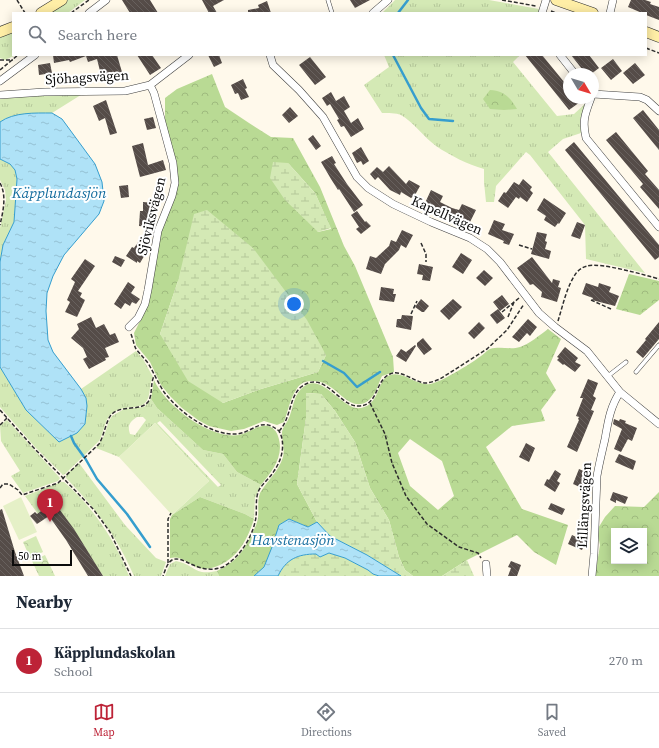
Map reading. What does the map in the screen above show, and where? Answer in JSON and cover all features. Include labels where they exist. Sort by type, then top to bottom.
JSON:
[{"type":"street","points":[[43,12],[62,0]]},
{"type":"street","points":[[89,12],[106,0]]},
{"type":"street","points":[[374,12],[388,0]]},
{"type":"street","points":[[543,10],[546,0]]},
{"type":"street","points":[[556,0],[590,12]]},
{"type":"street","points":[[610,12],[613,0]]},
{"type":"street","points":[[0,32],[12,27]]},
{"type":"street","points":[[647,32],[659,37]]},
{"type":"street","name":"Sjöhagsvägen","points":[[0,82],[34,56]]},
{"type":"street","name":"Sjöhagsvägen","points":[[0,95],[44,92],[125,90],[150,85],[188,56]]},
{"type":"street","name":"Kapellvägen","points":[[270,56],[274,65],[323,117],[357,177],[364,184],[380,197],[406,211],[470,238],[491,252],[539,313],[555,328],[586,350],[620,392],[659,424]]},
{"type":"street","points":[[561,56],[570,68]]},
{"type":"street","name":"Sjöviksvägen","points":[[129,328],[138,318],[145,304],[158,231],[172,196],[175,183],[173,163],[154,94],[150,85]]},
{"type":"street","points":[[599,94],[640,97],[647,100],[659,112]]},
{"type":"street","points":[[588,104],[583,125],[586,138],[659,227]]},
{"type":"street","name":"Lillängsvägen","points":[[592,576],[598,470],[610,413],[615,399],[620,392]]},
{"type":"street","points":[[486,564],[487,576]]},
{"type":"lane","points":[[328,0],[332,12]]},
{"type":"lane","points":[[636,372],[659,345]]},
{"type":"lane","points":[[608,376],[626,362]]},
{"type":"path","points":[[17,0],[24,12]]},
{"type":"path","points":[[72,12],[89,0]]},
{"type":"path","points":[[502,0],[543,10]]},
{"type":"path","points":[[647,48],[659,53]]},
{"type":"path","points":[[0,70],[17,56]]},
{"type":"path","points":[[0,60],[13,60]]},
{"type":"path","points":[[0,183],[4,196],[0,225]]},
{"type":"path","points":[[422,243],[426,254],[426,262]]},
{"type":"path","points":[[519,245],[532,249]]},
{"type":"path","points":[[555,328],[574,277],[581,268],[597,265],[659,279]]},
{"type":"path","points":[[502,312],[524,294]]},
{"type":"path","points":[[591,300],[611,309]]},
{"type":"path","points":[[411,314],[417,301]]},
{"type":"path","points":[[508,317],[514,302]]},
{"type":"path","points":[[168,564],[171,560],[176,559],[181,560],[197,569],[208,571],[222,567],[235,558],[247,541],[254,526],[258,495],[274,471],[280,458],[282,445],[279,430],[287,420],[298,390],[301,387],[310,383],[322,384],[346,402],[354,406],[364,406],[370,403],[383,379],[393,373],[397,373],[420,382],[432,382],[440,379],[487,349],[507,330],[524,304]]},
{"type":"path","points":[[129,328],[135,347],[148,364],[166,394],[188,415],[208,428],[228,433],[237,434],[263,424],[279,430]]},
{"type":"path","points":[[0,488],[4,484],[9,484],[18,490],[22,495],[58,483],[99,444],[111,415],[120,409],[145,405],[150,396],[151,382],[154,376]]},
{"type":"path","points":[[370,403],[386,434],[392,463],[406,496],[428,524],[459,547],[478,553],[486,564]]},
{"type":"path","points":[[0,410],[94,510],[103,522],[122,555],[131,576]]},
{"type":"path","points":[[0,424],[7,418]]},
{"type":"path","points":[[163,576],[168,564],[168,519],[171,513]]},
{"type":"green space","points":[[68,0],[85,0],[69,12],[50,12]]},
{"type":"green space","points":[[395,0],[489,0],[539,9],[539,12],[383,12]]},
{"type":"green space","points":[[12,31],[12,56],[14,56],[5,60],[0,58],[0,36]]},
{"type":"green space","points":[[384,56],[519,56],[513,62],[557,116],[574,114],[586,104],[580,120],[581,133],[563,139],[548,152],[645,273],[586,259],[585,225],[530,155],[526,152],[496,186],[494,202],[486,202],[484,169],[471,165],[436,146],[410,121],[401,115],[394,113],[382,113],[364,85],[389,67]]},
{"type":"green space","points":[[212,74],[225,107],[271,137],[293,138],[320,187],[344,246],[355,266],[393,357],[394,372],[382,376],[377,389],[369,400],[358,404],[353,403],[323,383],[309,381],[302,383],[297,388],[284,422],[277,425],[264,421],[244,429],[231,431],[209,426],[182,408],[170,396],[161,385],[150,362],[136,345],[134,333],[144,313],[162,228],[176,191],[165,126],[165,98],[177,89]],"holes":[[[288,163],[315,193],[331,229],[318,232]],[[178,281],[326,355],[318,372],[261,389],[223,403],[160,334]]]},
{"type":"green space","points":[[490,90],[499,91],[506,95],[517,109],[490,109],[483,99]]},
{"type":"green space","points":[[84,93],[52,113],[37,113],[5,119],[0,122],[0,99],[49,94]]},
{"type":"green space","points":[[0,159],[10,164],[15,170],[17,179],[14,222],[3,245],[0,262],[0,228],[6,200],[5,190],[0,180]]},
{"type":"green space","points":[[273,162],[288,163],[315,193],[331,228],[318,232],[285,200],[270,178]]},
{"type":"green space","points":[[207,210],[253,248],[307,320],[326,355],[318,372],[261,389],[223,403],[188,381],[160,334],[178,281],[194,214]]},
{"type":"green space","points":[[629,274],[659,281],[659,300],[640,315],[616,309]]},
{"type":"green space","points":[[548,329],[561,339],[546,373],[556,390],[541,410],[545,421],[512,426],[486,447],[522,509],[568,525],[556,565],[534,552],[517,535],[467,560],[442,576],[413,576],[405,570],[399,557],[389,520],[370,488],[355,442],[335,411],[321,394],[306,393],[306,418],[297,484],[317,522],[308,527],[289,519],[279,525],[264,567],[254,576],[219,576],[217,571],[237,557],[248,542],[254,529],[258,518],[258,502],[260,493],[276,471],[283,457],[284,451],[282,431],[290,416],[296,396],[301,389],[308,384],[316,384],[324,387],[346,403],[354,407],[361,408],[372,402],[382,382],[390,375],[400,375],[425,384],[435,383],[463,368],[489,350],[494,348],[513,348],[523,346]],"holes":[[[410,439],[442,461],[454,496],[438,510],[410,486],[398,453]]]},
{"type":"green space","points":[[136,351],[143,359],[153,377],[147,400],[142,405],[119,409],[110,415],[106,421],[99,441],[63,475],[35,447],[0,407],[0,367],[26,410],[59,442],[85,424],[87,406],[81,389]]},
{"type":"green space","points":[[154,380],[168,400],[178,410],[190,419],[215,432],[227,435],[239,435],[257,427],[265,426],[274,430],[280,443],[279,457],[273,469],[261,485],[237,472],[223,454],[203,450],[157,408],[151,399]]},
{"type":"green space","points":[[306,393],[321,394],[335,411],[355,442],[370,488],[389,520],[399,557],[405,570],[413,576],[401,576],[367,555],[330,536],[317,522],[297,484],[306,418]]},
{"type":"green space","points":[[151,399],[157,408],[203,450],[223,454],[237,472],[261,485],[255,498],[254,519],[245,514],[200,497],[172,515],[209,481],[155,423],[119,457],[96,448],[104,436],[112,416],[124,409],[144,407]],"holes":[[[137,417],[143,417],[146,420],[135,435],[130,434],[130,424]],[[160,421],[221,485],[218,487],[157,423]]]},
{"type":"green space","points":[[7,420],[60,478],[58,481],[23,493],[11,476],[20,471],[1,441],[0,425]]},
{"type":"green space","points":[[155,423],[209,481],[172,515],[119,457]]},
{"type":"green space","points":[[79,463],[125,525],[156,558],[166,562],[161,576],[134,576],[113,535],[87,501],[66,478],[66,475]]},
{"type":"green space","points":[[64,482],[75,492],[94,513],[110,537],[129,576],[103,576],[54,502],[38,514],[25,496]]},
{"type":"green space","points":[[659,492],[659,576],[595,576],[600,545],[597,530],[605,517],[615,506],[644,507]]},
{"type":"green space","points":[[21,497],[37,532],[19,540],[3,506]]},
{"type":"green space","points":[[200,497],[245,514],[254,519],[246,540],[238,552],[220,565],[207,569],[199,568],[185,560],[174,557],[170,558],[170,519],[172,515]]},
{"type":"green space","points":[[36,536],[43,552],[30,558],[23,542]]},
{"type":"green space","points":[[329,553],[345,558],[379,576],[278,576],[285,565],[298,556],[316,554],[320,557]]},
{"type":"green space","points":[[45,555],[55,576],[39,576],[32,561]]},
{"type":"green space","points":[[467,560],[474,576],[442,576]]},
{"type":"green space","points":[[176,561],[203,572],[217,571],[219,576],[165,576],[170,564]]},
{"type":"water","name":"Käpplundasjön","points":[[32,113],[52,113],[62,119],[95,164],[102,182],[104,201],[99,214],[64,255],[53,276],[47,293],[46,311],[48,340],[53,352],[81,389],[86,398],[87,406],[85,424],[77,433],[59,442],[26,410],[0,367],[0,262],[3,245],[14,222],[17,179],[15,170],[10,164],[0,159],[0,122],[12,116]]},
{"type":"water","name":"Havstenasjön","points":[[289,519],[308,527],[317,522],[330,536],[367,555],[401,576],[379,576],[345,558],[329,553],[320,557],[316,554],[298,556],[285,565],[278,576],[254,576],[264,567],[279,525]]},
{"type":"building","points":[[122,0],[150,0],[157,12],[129,12]]},
{"type":"building","points":[[202,0],[224,0],[213,6],[216,12],[208,12]]},
{"type":"building","points":[[350,0],[370,0],[355,8]]},
{"type":"building","points":[[631,0],[645,0],[651,2],[650,4],[659,7],[659,20],[647,15],[647,12],[640,12],[628,7]]},
{"type":"building","points":[[267,1],[271,12],[248,12],[248,10],[259,8],[258,5]]},
{"type":"building","points":[[53,56],[86,56],[70,62],[69,60],[54,63]]},
{"type":"building","points":[[86,56],[117,56],[122,72],[102,79],[97,59],[88,62]]},
{"type":"building","points":[[138,56],[153,56],[161,68],[150,75]]},
{"type":"building","points":[[208,56],[219,56],[222,63],[214,67]]},
{"type":"building","points":[[526,56],[543,56],[563,81],[563,103]]},
{"type":"building","points":[[572,56],[590,56],[599,68],[581,68]]},
{"type":"building","points":[[310,57],[326,77],[315,85],[299,65]]},
{"type":"building","points":[[613,59],[622,71],[611,80],[601,68]]},
{"type":"building","points":[[50,63],[52,73],[39,75],[38,65]]},
{"type":"building","points":[[635,63],[645,75],[633,84],[623,73]]},
{"type":"building","points":[[243,79],[247,88],[245,89],[249,97],[241,100],[238,93],[235,94],[231,85]]},
{"type":"building","points":[[331,92],[336,101],[344,96],[350,107],[344,111],[351,123],[358,118],[364,129],[351,137],[344,126],[341,127],[337,120],[339,119],[330,104],[327,106],[322,98]]},
{"type":"building","points":[[106,100],[117,133],[110,135],[105,118],[99,121],[93,106]]},
{"type":"building","points":[[564,104],[577,104],[569,110]]},
{"type":"building","points":[[290,107],[298,116],[289,123],[282,115]]},
{"type":"building","points":[[643,110],[659,130],[659,150],[633,118]]},
{"type":"building","points":[[153,117],[156,128],[147,130],[144,119]]},
{"type":"building","points":[[616,132],[648,171],[645,174],[659,190],[659,209],[640,187],[643,184],[606,140]]},
{"type":"building","points":[[313,135],[321,146],[316,150],[308,139]]},
{"type":"building","points":[[574,142],[659,245],[659,257],[655,260],[565,150]]},
{"type":"building","points":[[143,143],[148,165],[163,160],[166,170],[140,177],[132,146]]},
{"type":"building","points":[[361,147],[369,161],[363,165],[361,161],[357,163],[352,153]]},
{"type":"building","points":[[332,156],[336,163],[334,164],[363,205],[354,212],[339,189],[338,190],[321,162]]},
{"type":"building","points":[[389,166],[406,184],[409,180],[420,186],[415,195],[411,198],[401,192],[400,195],[390,190],[378,177],[375,180],[370,174],[377,167],[383,172]]},
{"type":"building","points":[[523,179],[532,187],[530,190],[533,193],[527,202],[520,197],[519,199],[516,197],[508,208],[498,201],[504,192],[506,193],[514,182],[519,185]]},
{"type":"building","points":[[128,185],[129,197],[121,198],[119,186]]},
{"type":"building","points":[[431,190],[443,196],[440,202],[452,208],[459,210],[462,204],[476,210],[470,222],[457,216],[455,218],[444,214],[425,203]]},
{"type":"building","points":[[544,198],[566,213],[559,224],[558,223],[555,227],[544,220],[546,216],[537,210]]},
{"type":"building","points":[[143,202],[154,203],[152,224],[150,227],[139,226],[140,211],[143,211]]},
{"type":"building","points":[[357,211],[365,222],[366,221],[371,226],[361,234],[356,229],[359,227],[351,215]]},
{"type":"building","points":[[494,220],[505,224],[502,230],[514,234],[509,245],[503,243],[504,241],[488,234]]},
{"type":"building","points":[[577,222],[585,225],[580,239],[571,236]]},
{"type":"building","points":[[402,230],[413,235],[406,248],[401,245],[399,250],[385,264],[381,274],[366,269],[370,256],[376,258],[389,246],[391,240],[396,242]]},
{"type":"building","points":[[537,232],[547,234],[545,249],[551,251],[549,259],[531,254]]},
{"type":"building","points":[[139,241],[144,244],[142,247],[145,249],[143,251],[146,253],[140,263],[137,261],[137,263],[126,256],[132,247],[134,248]]},
{"type":"building","points":[[461,253],[472,260],[463,274],[452,267]]},
{"type":"building","points":[[115,256],[125,260],[121,267],[112,262]]},
{"type":"building","points":[[532,257],[552,283],[553,279],[560,281],[558,287],[561,288],[557,302],[541,297],[542,292],[533,284],[530,285],[517,268]]},
{"type":"building","points":[[85,259],[95,266],[78,291],[82,293],[80,297],[85,300],[77,317],[65,312],[70,302],[67,300],[75,282],[71,279]]},
{"type":"building","points":[[419,264],[433,267],[430,281],[422,280],[423,275],[417,274]]},
{"type":"building","points":[[484,270],[493,278],[485,286],[476,278]]},
{"type":"building","points":[[128,282],[135,287],[131,293],[140,299],[136,304],[132,302],[130,306],[125,303],[121,309],[114,304]]},
{"type":"building","points":[[586,283],[598,287],[599,283],[611,287],[609,292],[619,296],[615,306],[592,300],[593,298],[582,294]]},
{"type":"building","points":[[381,287],[394,289],[393,294],[396,294],[394,302],[379,300]]},
{"type":"building","points":[[502,295],[509,304],[500,311],[493,302]]},
{"type":"building","points":[[421,299],[429,306],[424,312],[415,307]]},
{"type":"building","points":[[453,299],[462,307],[449,320],[440,311]]},
{"type":"building","points":[[498,309],[505,318],[497,324],[490,315]]},
{"type":"building","points":[[402,315],[413,316],[411,330],[396,327],[397,319],[401,319]]},
{"type":"building","points":[[91,317],[96,328],[104,324],[110,335],[115,333],[119,342],[105,348],[109,357],[105,358],[106,360],[89,369],[83,359],[87,357],[83,348],[71,338],[79,329],[77,324]]},
{"type":"building","points":[[528,319],[537,327],[530,336],[527,333],[519,342],[512,337]]},
{"type":"building","points":[[479,322],[485,328],[474,339],[468,333]]},
{"type":"building","points":[[659,322],[659,339],[643,358],[636,352]]},
{"type":"building","points":[[423,338],[432,349],[424,355],[417,346],[417,343]]},
{"type":"building","points":[[415,345],[416,346],[406,362],[396,356],[401,349],[406,352]]},
{"type":"building","points":[[565,347],[578,358],[575,362],[581,365],[575,372],[557,360],[559,358],[557,357]]},
{"type":"building","points":[[588,379],[598,383],[593,396],[596,398],[591,410],[594,411],[577,452],[567,447],[579,420],[579,417],[576,416],[583,398],[580,398]]},
{"type":"building","points":[[614,419],[626,421],[625,423],[637,428],[632,441],[628,439],[621,452],[614,449],[622,429],[613,424]]},
{"type":"building","points":[[526,443],[535,448],[529,462],[519,457]]},
{"type":"building","points":[[619,454],[636,461],[633,470],[615,462]]},
{"type":"building","points":[[579,469],[588,473],[582,488],[573,484]]},
{"type":"building","points":[[555,470],[561,474],[557,481],[560,483],[555,492],[544,485]]},
{"type":"building","points":[[613,492],[628,497],[625,504],[616,500],[616,503],[610,500]]},
{"type":"building","points":[[54,502],[74,529],[103,576],[88,576],[49,516],[37,524],[30,516],[35,512],[37,514]]},
{"type":"building","points":[[551,503],[565,509],[562,515],[548,509]]},
{"type":"building","points":[[2,509],[24,576],[0,576],[0,510]]},
{"type":"building","points":[[578,532],[584,534],[583,536],[587,538],[582,550],[568,544],[572,535],[576,537]]},
{"type":"building","points":[[511,561],[521,565],[517,576],[508,576],[511,568],[508,567]]},
{"type":"waterway","points":[[399,12],[408,0]]},
{"type":"waterway","points":[[394,56],[421,108],[429,119],[453,121]]},
{"type":"waterway","points":[[323,361],[344,373],[357,387],[380,372]]},
{"type":"waterway","points":[[71,436],[84,457]]},
{"type":"waterway","points":[[85,458],[97,479],[127,514],[150,547]]},
{"type":"place","name":"Käpplundaskolan","points":[[50,522]]}]
